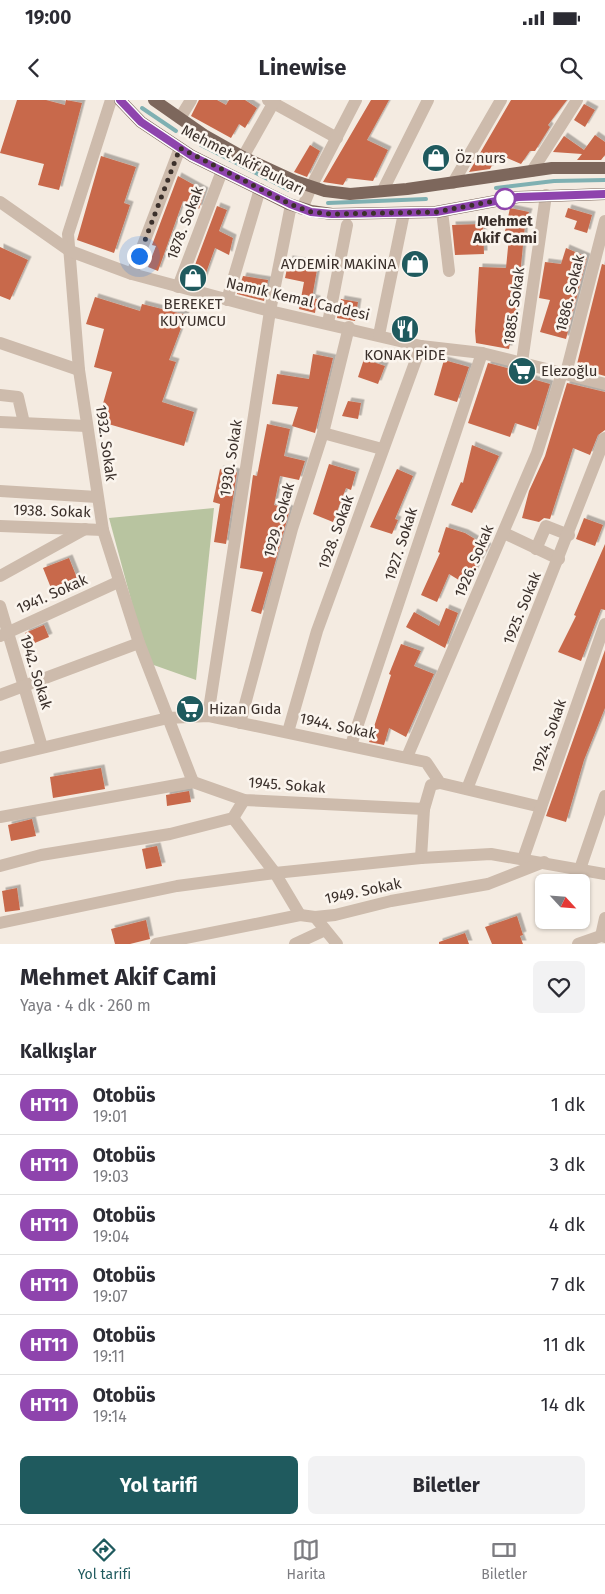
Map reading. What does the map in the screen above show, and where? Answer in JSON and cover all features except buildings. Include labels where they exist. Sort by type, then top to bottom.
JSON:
[{"type":"main road","name":"Mehmet Akif Bulvarı","points":[[120,100],[141,122],[180,148],[222,171],[297,207],[332,214],[442,211],[546,195],[605,194]]},
{"type":"main road","name":"Mehmet Akif Bulvarı","points":[[154,100],[243,157],[311,187],[350,194],[454,183],[552,168],[605,168]]},
{"type":"street","name":"1932. Sokak","points":[[111,100],[68,234],[79,370],[103,530],[139,643],[193,782]]},
{"type":"street","points":[[180,118],[191,100]]},
{"type":"street","name":"1930. Sokak","points":[[208,716],[270,311],[297,207],[311,187],[356,100]]},
{"type":"street","points":[[384,190],[428,100]]},
{"type":"street","points":[[454,183],[501,100]]},
{"type":"street","points":[[532,171],[577,100]]},
{"type":"street","points":[[243,157],[272,101],[337,138]]},
{"type":"street","points":[[132,274],[180,148]]},
{"type":"street","name":"1878. Sokak","points":[[178,287],[222,171]]},
{"type":"street","points":[[227,300],[260,190]]},
{"type":"street","name":"1885. Sokak","points":[[522,362],[546,195]]},
{"type":"street","name":"Namık Kemal Caddesi","points":[[0,202],[70,251],[132,274],[270,311],[349,327],[421,346],[482,354],[522,362],[605,384]]},
{"type":"street","points":[[442,211],[449,271]]},
{"type":"street","points":[[379,335],[404,213]]},
{"type":"street","name":"1886. Sokak","points":[[564,373],[605,221]]},
{"type":"street","points":[[328,323],[348,225]]},
{"type":"street","name":"1929. Sokak","points":[[240,723],[292,529],[323,432],[349,327]]},
{"type":"street","points":[[0,343],[79,370]]},
{"type":"street","name":"1928. Sokak","points":[[288,732],[317,631],[365,504],[382,449],[421,346]]},
{"type":"street","name":"1927. Sokak","points":[[351,745],[482,354]]},
{"type":"street","name":"1926. Sokak","points":[[407,757],[537,453],[564,373]]},
{"type":"street","points":[[0,394],[18,397],[24,423]]},
{"type":"street","points":[[0,422],[86,426]]},
{"type":"street","points":[[323,432],[382,449]]},
{"type":"street","name":"1925. Sokak","points":[[467,789],[569,535],[605,438]]},
{"type":"street","points":[[0,491],[97,497]]},
{"type":"street","name":"1938. Sokak","points":[[0,526],[103,530]]},
{"type":"street","points":[[536,549],[546,526],[569,535]]},
{"type":"street","points":[[0,576],[85,529]]},
{"type":"street","points":[[504,533],[559,559]]},
{"type":"street","name":"1941. Sokak","points":[[3,634],[118,582]]},
{"type":"street","name":"1942. Sokak","points":[[0,606],[3,634],[42,746]]},
{"type":"street","name":"1924. Sokak","points":[[523,858],[605,624]]},
{"type":"street","points":[[0,695],[139,643]]},
{"type":"street","name":"1944. Sokak","points":[[0,758],[42,746],[168,718],[208,716],[426,762],[440,783]]},
{"type":"street","name":"1945. Sokak","points":[[0,817],[193,782],[244,800],[424,809]]},
{"type":"street","points":[[421,858],[424,809],[431,785],[440,783],[541,807]]},
{"type":"street","points":[[580,869],[605,796]]},
{"type":"street","points":[[0,866],[42,855],[170,834],[233,818],[244,800]]},
{"type":"street","points":[[233,818],[275,873],[300,915]]},
{"type":"street","points":[[0,923],[176,886],[275,873],[421,858],[491,854],[523,858],[605,874]]},
{"type":"street","name":"1949. Sokak","points":[[156,944],[300,915],[315,917],[488,884],[544,862]]},
{"type":"street","points":[[315,917],[336,944]]},
{"type":"street","points":[[581,943],[603,936],[605,918]]},
{"type":"street","points":[[295,944],[325,930]]},
{"type":"green space","points":[[214,508],[196,680],[148,663],[109,518]]},
{"type":"waterway","points":[[142,108],[176,131]]},
{"type":"waterway","points":[[201,145],[289,190]]},
{"type":"waterway","points":[[496,188],[554,181],[605,180]]},
{"type":"waterway","points":[[328,203],[426,199]]},
{"type":"bus line","name":"HT11","points":[[120,100],[131,114],[141,122],[192,156],[290,204],[311,212],[332,214],[436,212],[518,197],[578,193],[605,194]]},
{"type":"place","name":"Öz nurs","points":[[436,158]]},
{"type":"place","name":"Mehmet Akif Cami","points":[[505,199]]},
{"type":"place","name":"AYDEMİR MAKİNA","points":[[415,264]]},
{"type":"place","name":"BEREKET KUYUMCU","points":[[193,278]]},
{"type":"place","name":"KONAK PİDE","points":[[405,329]]},
{"type":"place","name":"Elezoğlu","points":[[522,371]]},
{"type":"place","name":"Hizan Gıda","points":[[190,709]]},
{"type":"route","points":[[139,256],[180,148],[192,156],[290,204],[311,212],[332,214],[436,212],[505,199]]}]
